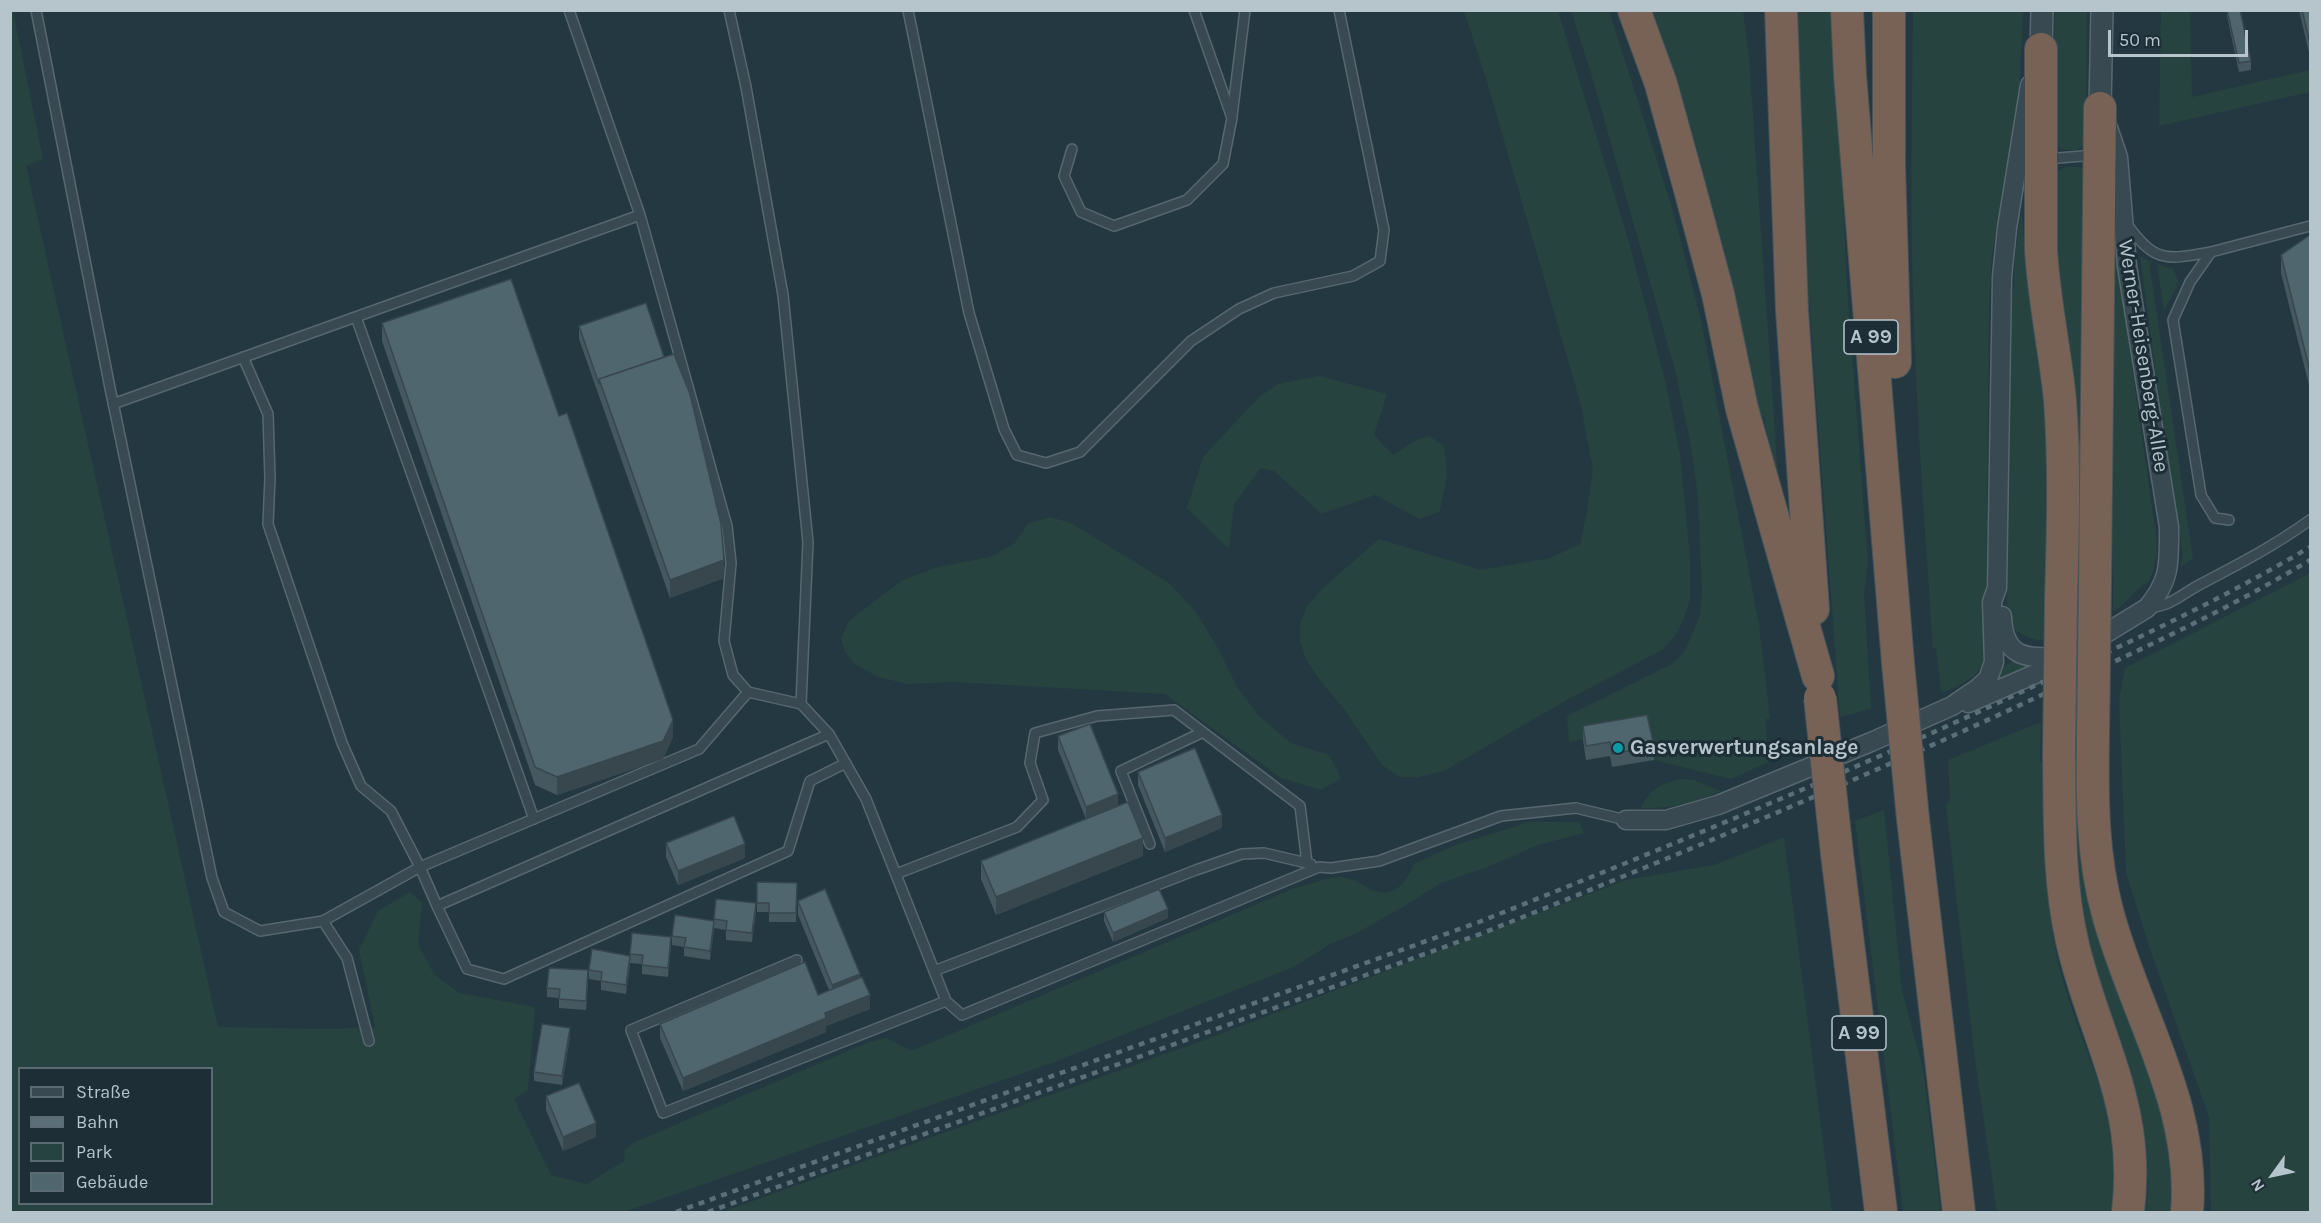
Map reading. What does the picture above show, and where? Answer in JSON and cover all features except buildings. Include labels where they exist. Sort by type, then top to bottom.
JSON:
[{"type":"highway","points":[[1634,10],[1661,84],[1691,193],[1718,294],[1742,409],[1819,687]]},
{"type":"highway","points":[[1759,10],[1785,132]]},
{"type":"highway","name":"A 99","points":[[1781,10],[1792,311],[1819,687],[1881,1212]]},
{"type":"highway","name":"A 99","points":[[1847,10],[1851,87],[1921,816],[1920,874],[1959,1212]]},
{"type":"highway","points":[[1889,10],[1892,316],[1906,660]]},
{"type":"highway","points":[[2041,49],[2040,159],[2043,283],[2060,398],[2063,460],[2059,754],[2062,875],[2067,915],[2081,975],[2114,1077],[2127,1130],[2130,1166],[2128,1212]]},
{"type":"highway","points":[[2100,108],[2094,829],[2099,871],[2108,914],[2124,964],[2162,1057],[2175,1103],[2184,1146],[2187,1212]]},
{"type":"street","name":"Werner-Heisenberg-Allee","points":[[1952,706],[1988,679],[1994,662],[1992,602],[1996,588],[2002,277],[2027,93],[2041,49],[2042,10]]},
{"type":"street","name":"Werner-Heisenberg-Allee","points":[[1952,706],[1969,703],[2072,655],[2147,609],[2159,594],[2167,577],[2169,527],[2127,266],[2118,157],[2100,108],[2102,10]]},
{"type":"street","name":"Werner-Heisenberg-Allee","points":[[1996,588],[2002,602],[2005,637],[2014,650],[2025,657],[2038,659],[2072,655]]},
{"type":"street","points":[[1626,820],[1666,820],[1725,803],[1952,706]]},
{"type":"lane","points":[[36,10],[113,404],[212,878],[224,912],[260,931],[323,921],[420,867],[699,748],[747,692]]},
{"type":"lane","points":[[569,10],[640,215],[727,526],[731,563],[724,641],[733,675],[747,692],[801,704],[829,734],[866,800],[946,1001],[962,1015],[1319,867]]},
{"type":"lane","points":[[729,10],[746,87],[783,295],[808,542],[801,704]]},
{"type":"lane","points":[[908,10],[969,314],[1004,429],[1017,455],[1046,463],[1080,452],[1191,341],[1239,309],[1274,294],[1353,276],[1380,261],[1384,230],[1339,10]]},
{"type":"lane","points":[[1194,10],[1232,118]]},
{"type":"lane","points":[[1072,149],[1064,176],[1081,212],[1114,226],[1187,201],[1223,164],[1232,118],[1245,10]]},
{"type":"lane","points":[[2040,159],[2100,155]]},
{"type":"lane","points":[[113,404],[640,215]]},
{"type":"lane","points":[[2122,217],[2151,252],[2169,257],[2211,252],[2310,226]]},
{"type":"lane","points":[[2211,252],[2190,282],[2173,320],[2201,495],[2216,518],[2229,520]]},
{"type":"lane","points":[[356,317],[534,819]]},
{"type":"lane","points":[[243,357],[268,414],[270,478],[268,524],[342,743],[362,786],[391,811],[420,867],[467,969],[504,979],[788,850],[810,781],[846,763]]},
{"type":"lane","points":[[2147,609],[2167,605],[2194,588],[2275,546],[2310,520]]},
{"type":"lane","points":[[896,874],[1017,827],[1043,800],[1030,763],[1035,733],[1097,716],[1174,710],[1300,806],[1307,863]]},
{"type":"lane","points":[[1150,844],[1121,771],[1203,732]]},
{"type":"lane","points":[[437,906],[829,734]]},
{"type":"lane","points":[[934,971],[1242,854],[1264,853],[1331,868],[1379,861],[1502,816],[1576,808],[1626,820]]},
{"type":"lane","points":[[323,921],[347,958],[369,1041]]},
{"type":"lane","points":[[798,960],[631,1030],[663,1113],[946,1001]]},
{"type":"green space","points":[[11,11],[13,11],[43,159],[26,166],[218,1027],[329,1029],[375,1027],[359,950],[378,911],[410,892],[422,903],[418,944],[434,974],[459,993],[535,1007],[528,1090],[514,1099],[551,1175],[587,1184],[624,1161],[625,1150],[635,1142],[869,1042],[887,1038],[911,1051],[1295,888],[1341,877],[1354,880],[1372,890],[1388,892],[1404,883],[1414,864],[1453,846],[1529,822],[1579,822],[1584,833],[1538,845],[1485,868],[1441,883],[1357,933],[1332,943],[1294,967],[1049,1064],[624,1212],[11,1212]]},
{"type":"green space","points":[[1464,11],[1558,11],[1628,239],[1665,380],[1680,454],[1690,558],[1690,599],[1675,636],[1662,650],[1565,701],[1444,771],[1419,777],[1399,777],[1382,765],[1306,659],[1300,641],[1300,624],[1307,606],[1324,587],[1379,539],[1481,570],[1550,558],[1580,544],[1593,470],[1581,405],[1487,82]]},
{"type":"green space","points":[[1571,11],[1609,11],[1673,211],[1701,320],[1759,625],[1770,718],[1765,720],[1769,762],[1731,779],[1654,760],[1647,728],[1569,742],[1567,716],[1672,664],[1685,651],[1700,615],[1702,592],[1698,498],[1691,446],[1675,370],[1591,73]]},
{"type":"green space","points":[[1645,11],[1743,11],[1749,59],[1779,491],[1772,472],[1764,416],[1753,418]]},
{"type":"green space","points":[[1794,11],[1833,11],[1848,300],[1868,564],[1864,594],[1871,709],[1840,717],[1806,261]]},
{"type":"green space","points":[[1913,11],[2023,11],[2019,101],[2013,148],[1992,255],[1989,308],[1985,655],[1980,668],[1971,678],[1941,693],[1936,648],[1933,648],[1914,338],[1911,187]]},
{"type":"green space","points":[[2055,11],[2087,11],[2086,141],[2075,150],[2060,148],[2052,132]]},
{"type":"green space","points":[[2161,11],[2190,11],[2192,97],[2310,70],[2310,92],[2159,126]]},
{"type":"green space","points":[[2066,167],[2080,167],[2087,174],[2082,619],[2074,621],[2079,464],[2074,402],[2055,269],[2054,179],[2059,170]]},
{"type":"green space","points":[[2020,216],[2022,216],[2028,280],[2047,416],[2049,607],[2044,609],[2043,640],[2011,630],[2007,617],[2010,344]]},
{"type":"green space","points":[[2140,256],[2149,261],[2193,559],[2181,566],[2183,556]]},
{"type":"green space","points":[[2111,264],[2118,266],[2157,553],[2148,583],[2113,611]]},
{"type":"green space","points":[[2157,264],[2173,269],[2179,283],[2164,310]]},
{"type":"green space","points":[[1319,376],[1387,394],[1374,435],[1393,455],[1418,439],[1429,436],[1444,446],[1447,474],[1440,511],[1420,519],[1375,495],[1322,514],[1274,471],[1261,468],[1234,504],[1229,549],[1187,508],[1203,457],[1259,397],[1278,384]]},
{"type":"green space","points":[[1050,517],[1071,523],[1169,583],[1196,612],[1219,650],[1237,687],[1259,716],[1291,743],[1329,755],[1341,778],[1321,790],[1281,778],[1165,694],[954,682],[908,684],[878,677],[855,664],[845,652],[841,638],[849,621],[901,581],[938,567],[990,557],[1014,544],[1028,524]]},
{"type":"green space","points":[[2310,573],[2310,1212],[2211,1212],[2209,1117],[2126,873],[2119,700],[2125,668]]},
{"type":"green space","points":[[2015,661],[2029,669],[1996,685],[1994,681],[2001,667]]},
{"type":"green space","points":[[2080,715],[2170,1137],[2175,1212],[2146,1212],[2148,1187],[2141,1119],[2083,926],[2075,873],[2073,718]]},
{"type":"green space","points":[[2041,722],[2040,762],[2044,761],[2044,838],[2050,914],[2064,983],[2105,1104],[2111,1131],[2114,1185],[2112,1212],[1997,1212],[1973,1045],[1946,805],[1950,801],[1948,760]]},
{"type":"green space","points":[[1683,779],[1694,780],[1721,791],[1682,804],[1641,808],[1653,791],[1669,782]]},
{"type":"green space","points":[[1884,810],[1902,991],[1923,1069],[1941,1212],[1903,1212],[1855,821]]},
{"type":"green space","points":[[1784,837],[1832,1212],[722,1212],[1199,1042],[1626,880],[1714,865]]},
{"type":"railway","points":[[676,1212],[1479,922],[1618,866],[1827,779],[2067,671],[2208,603],[2310,547]]},
{"type":"railway","points":[[708,1212],[1483,933],[1622,877],[1829,790],[2068,683],[2208,616],[2310,560]]},
{"type":"place","name":"Gasverwertungsanlage","points":[[1618,748]]}]
